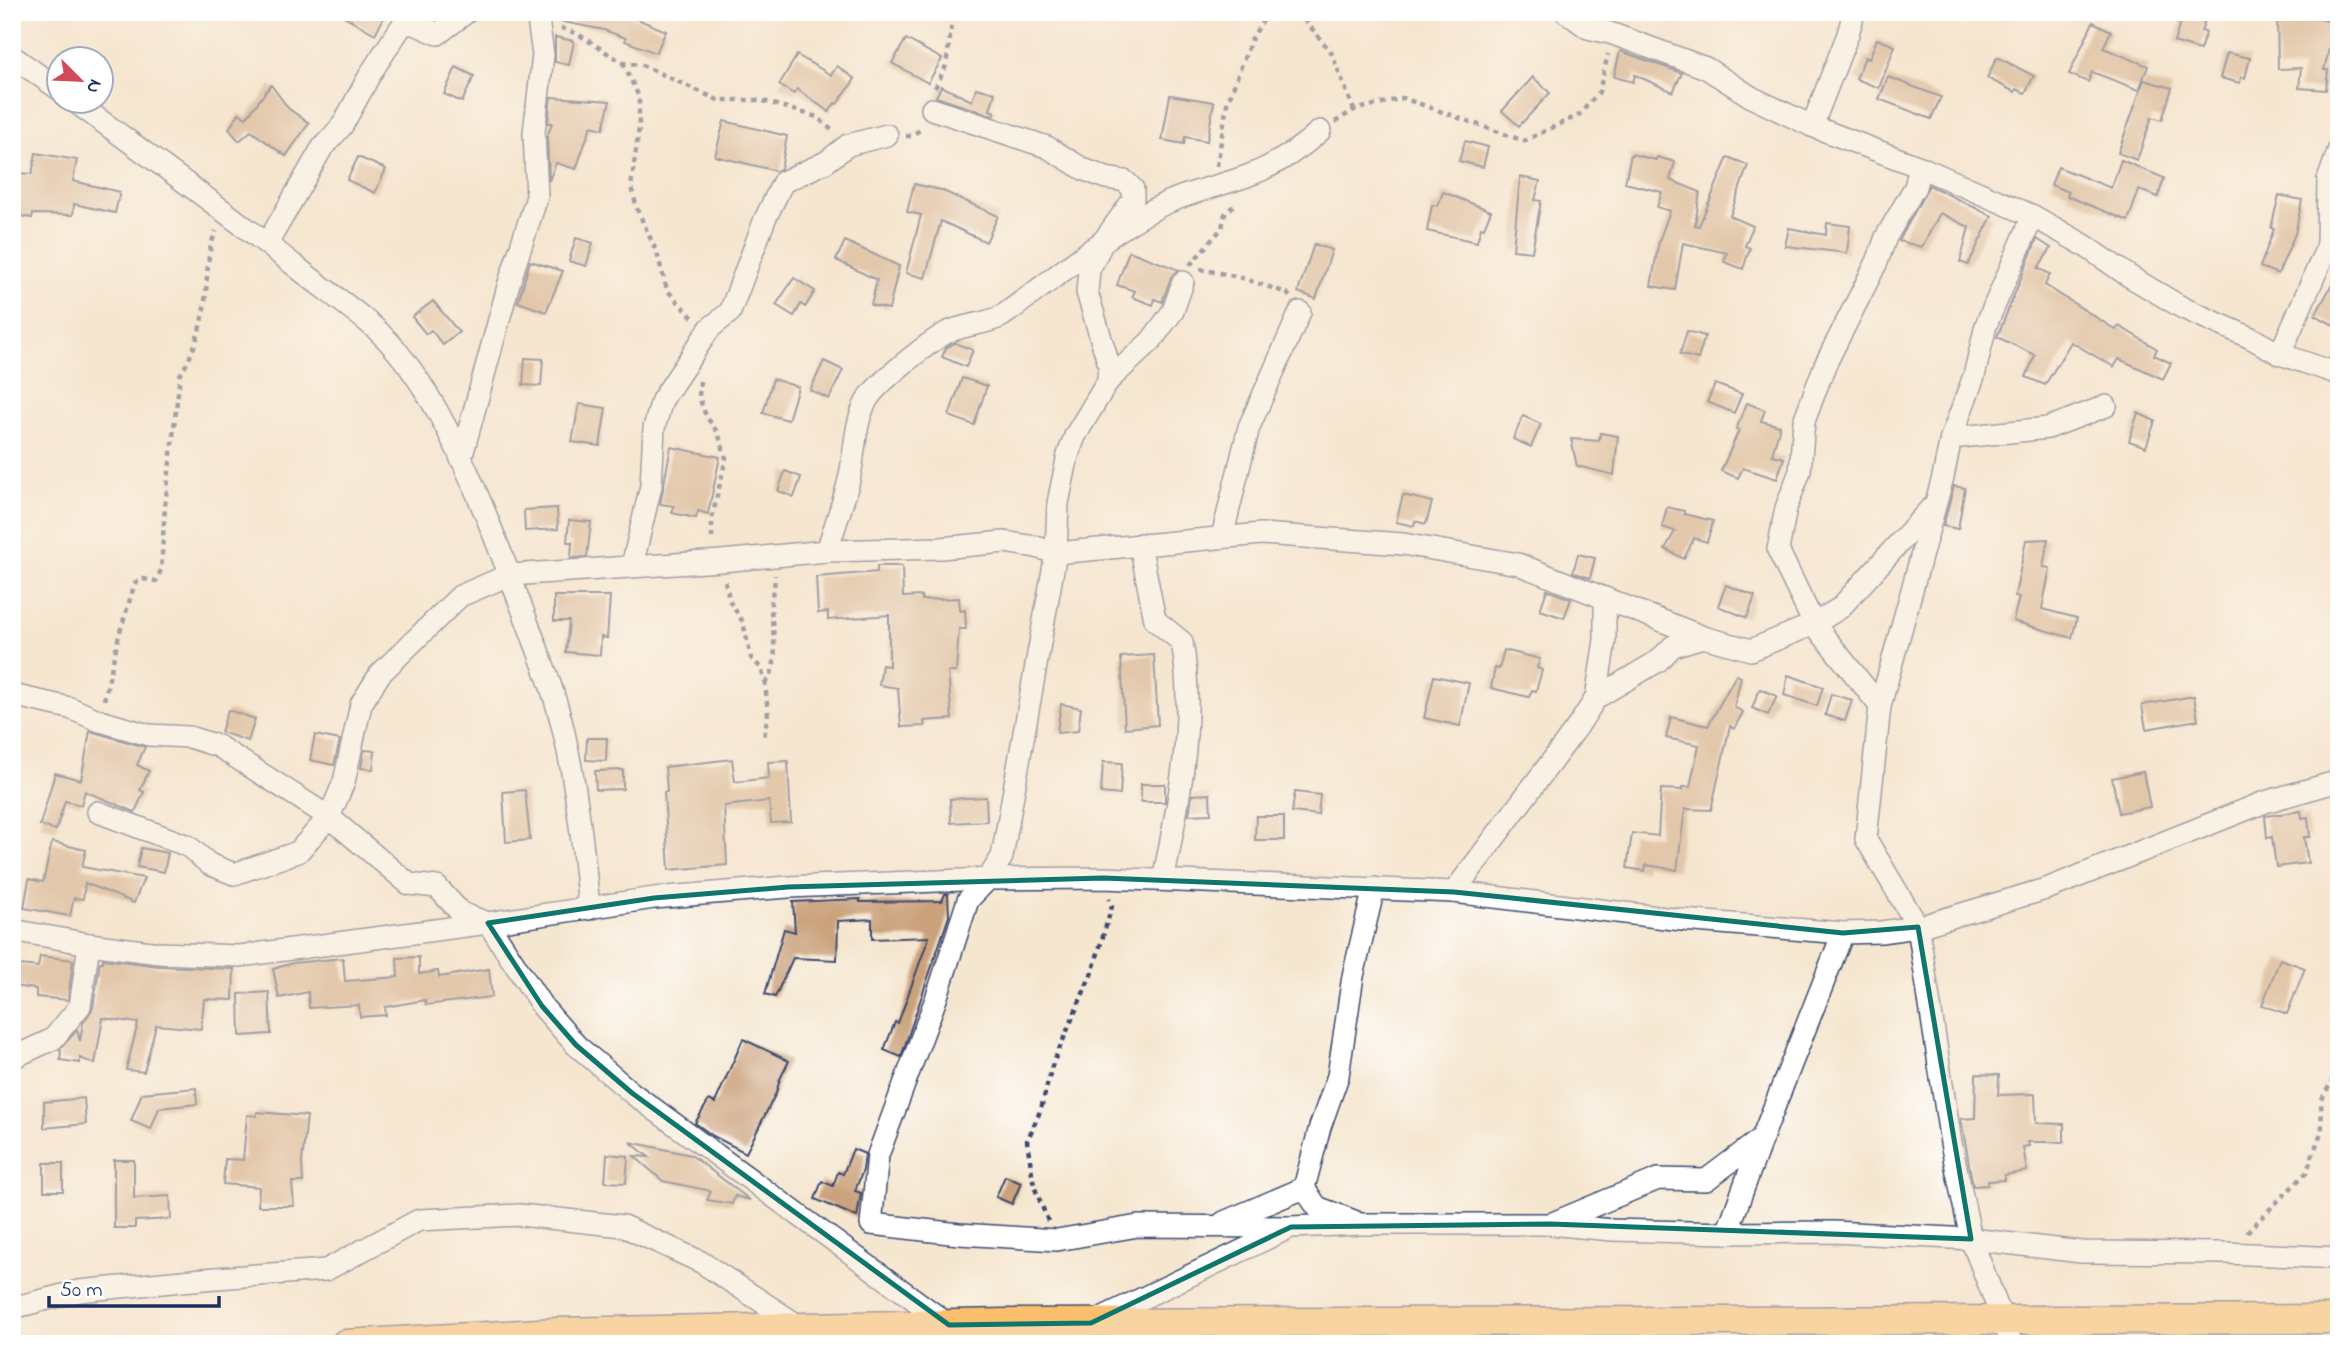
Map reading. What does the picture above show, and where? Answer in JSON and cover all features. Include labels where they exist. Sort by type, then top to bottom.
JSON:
[{"type":"main road","points":[[345,1344],[556,1332],[682,1336],[799,1326],[1004,1323],[2006,1332],[2339,1319]]},
{"type":"street","points":[[267,244],[322,148],[342,126],[372,71],[403,24],[415,23],[438,34],[467,12]]},
{"type":"street","points":[[1566,12],[1588,28],[1610,33],[1706,68],[1753,98],[1812,126],[1920,167],[2033,216],[2183,308],[2280,354],[2339,374]]},
{"type":"street","points":[[1812,126],[1854,12]]},
{"type":"street","points":[[461,458],[509,284],[537,197],[534,133],[543,55],[538,17]]},
{"type":"street","points":[[12,56],[46,80]]},
{"type":"street","points":[[932,109],[1047,146],[1083,169],[1106,178],[1125,181],[1133,189],[1133,200],[1104,240],[1089,270],[1087,292],[1109,365],[1108,381]]},
{"type":"street","points":[[94,116],[225,211],[379,332],[408,366],[433,405],[461,458],[544,667],[566,739],[581,823],[589,909]]},
{"type":"street","points":[[827,551],[849,480],[860,416],[866,400],[877,386],[945,333],[966,326],[986,324],[1002,316],[1104,240],[1158,207],[1248,175],[1301,149],[1320,131]]},
{"type":"street","points":[[632,566],[650,486],[654,428],[662,400],[710,328],[730,312],[765,219],[783,182],[826,162],[848,145],[887,135]]},
{"type":"street","points":[[2280,354],[2327,247],[2328,180],[2339,149]]},
{"type":"street","points":[[1880,706],[1814,624],[1778,550],[1786,508],[1800,471],[1804,421],[1825,365],[1877,262],[1886,237],[1915,187],[1920,167]]},
{"type":"street","points":[[2006,1332],[1971,1239],[1951,1143],[1918,927],[1866,839],[1880,706],[1943,477],[1951,438],[1974,376],[1986,325],[2033,216]]},
{"type":"street","points":[[1186,274],[1173,311],[1151,341],[1108,381],[1068,455],[1059,503],[1056,553],[1002,857],[988,879],[968,900],[937,996],[878,1155],[872,1224],[959,1234],[1057,1240],[1138,1226],[1550,1224],[1612,1230],[1833,1232],[1971,1239],[2081,1252],[2226,1253],[2339,1258]]},
{"type":"street","points":[[1222,537],[1248,427],[1300,312]]},
{"type":"street","points":[[1951,438],[2048,428],[2106,405]]},
{"type":"street","points":[[98,811],[188,846],[209,864],[234,874],[298,852],[329,817],[344,782],[361,704],[380,674],[460,596],[509,575],[827,551],[941,548],[1004,542],[1056,553],[1261,534],[1404,544],[1518,564],[1703,637],[1751,650],[1814,624],[1840,608],[1933,506]]},
{"type":"street","points":[[1140,544],[1155,620],[1182,642],[1187,671],[1185,748],[1178,809],[1163,880]]},
{"type":"street","points":[[1454,892],[1596,698],[1605,640],[1605,598]]},
{"type":"street","points":[[1596,698],[1658,661],[1673,646],[1703,637]]},
{"type":"street","points":[[12,695],[70,708],[100,721],[149,736],[189,737],[218,746],[329,817],[408,884],[437,887],[461,913],[488,923],[542,1006],[576,1045],[632,1093],[949,1325]]},
{"type":"street","points":[[12,930],[159,953],[240,956],[654,898],[788,887],[988,879],[1103,878],[1454,892],[1682,920],[1843,933],[1881,932],[1918,927],[2049,888],[2265,802],[2339,780]]},
{"type":"street","points":[[1363,1224],[1317,1207],[1304,1188],[1338,1076],[1353,976],[1374,888]]},
{"type":"street","points":[[1727,1233],[1843,933]]},
{"type":"street","points":[[12,1058],[53,1039],[80,1006],[89,944]]},
{"type":"street","points":[[1550,1224],[1658,1179],[1706,1180],[1762,1138]]},
{"type":"street","points":[[1216,1226],[1304,1188]]},
{"type":"street","points":[[12,1308],[79,1291],[326,1270],[419,1220],[520,1215],[623,1226],[701,1262],[799,1326]]},
{"type":"street","points":[[1091,1323],[1291,1227]]},
{"type":"street","points":[[1004,1323],[1035,1344]]},
{"type":"path","points":[[1214,185],[1227,104],[1251,40],[1268,12]]},
{"type":"path","points":[[1298,12],[1331,52],[1353,110]]},
{"type":"path","points":[[538,17],[579,34],[624,64],[642,65],[718,100],[760,100],[817,117],[848,145]]},
{"type":"path","points":[[1320,131],[1353,110],[1403,98],[1524,141],[1579,115],[1599,92],[1610,33]]},
{"type":"path","points":[[624,64],[639,97],[639,128],[631,187],[638,211],[657,253],[667,290],[692,316],[696,331],[693,350],[700,380],[699,397],[706,416],[718,433],[726,458],[712,518],[712,544],[721,561],[730,602],[743,622],[751,658],[761,668],[768,712],[764,738]]},
{"type":"path","points":[[1186,274],[1222,228],[1225,214],[1233,206],[1236,189],[1248,175]]},
{"type":"path","points":[[100,721],[119,635],[135,583],[143,579],[156,581],[161,570],[165,506],[180,375],[191,359],[205,304],[209,247],[225,211]]},
{"type":"path","points":[[1186,274],[1239,276],[1287,293],[1300,312]]},
{"type":"path","points":[[765,683],[770,678],[775,651],[771,600],[775,591],[774,557]]},
{"type":"path","points":[[1057,1240],[1034,1186],[1027,1141],[1041,1109],[1052,1066],[1093,970],[1112,906],[1103,878]]},
{"type":"path","points":[[2226,1253],[2306,1173],[2322,1130],[2321,1101],[2339,1068]]},
{"type":"highlighted area","points":[[1103,878],[1454,892],[1843,933],[1918,927],[1971,1239],[1550,1224],[1291,1227],[1091,1323],[949,1325],[632,1093],[576,1045],[542,1006],[488,923],[654,898],[788,887]]},
{"type":"building","points":[[337,12],[373,12],[384,18],[375,34]]},
{"type":"building","points":[[559,12],[620,12],[666,31],[656,53],[604,30],[558,21]]},
{"type":"building","points":[[2277,12],[2293,12],[2335,23],[2324,70],[2328,70],[2326,90],[2299,88],[2301,68],[2278,69]]},
{"type":"building","points":[[2183,14],[2205,21],[2201,31],[2206,32],[2200,50],[2174,42]]},
{"type":"building","points":[[2093,22],[2111,31],[2103,48],[2148,66],[2139,90],[2092,72],[2088,82],[2069,74]]},
{"type":"building","points":[[555,37],[574,41],[569,65],[555,62]]},
{"type":"building","points":[[906,39],[942,59],[928,83],[892,63]]},
{"type":"building","points":[[1877,39],[1895,46],[1879,88],[1856,79],[1865,57],[1869,59]]},
{"type":"building","points":[[1620,51],[1682,73],[1673,92],[1635,75],[1633,82],[1614,77]]},
{"type":"building","points":[[2227,53],[2250,58],[2245,78],[2241,77],[2240,83],[2220,78]]},
{"type":"building","points":[[797,55],[831,75],[837,66],[855,79],[829,112],[797,89],[794,94],[779,85]]},
{"type":"building","points":[[1997,57],[2034,76],[2025,93],[2016,89],[2015,92],[1987,78]]},
{"type":"building","points":[[456,67],[474,76],[462,102],[444,94]]},
{"type":"building","points":[[1533,77],[1550,93],[1519,126],[1502,111]]},
{"type":"building","points":[[1888,77],[1941,97],[1931,119],[1879,99]]},
{"type":"building","points":[[2144,80],[2172,88],[2162,120],[2152,117],[2137,160],[2118,153]]},
{"type":"building","points":[[271,85],[289,109],[309,123],[286,156],[251,131],[239,141],[229,129],[239,113],[246,118]]},
{"type":"building","points":[[941,86],[972,101],[976,88],[995,93],[990,110],[995,112],[993,116],[936,97]]},
{"type":"building","points":[[1170,95],[1214,102],[1207,141],[1185,137],[1184,144],[1162,140]]},
{"type":"building","points":[[551,97],[610,101],[603,129],[591,126],[576,169],[556,163],[549,181],[547,137],[552,123],[548,123]]},
{"type":"building","points":[[724,121],[787,136],[781,169],[777,171],[715,156]]},
{"type":"building","points":[[1465,141],[1488,147],[1483,167],[1459,161]]},
{"type":"building","points":[[36,153],[77,160],[73,181],[120,192],[115,213],[74,204],[73,215],[33,214],[32,218],[13,215],[19,173],[32,174]]},
{"type":"building","points":[[1631,154],[1675,162],[1670,180],[1700,192],[1695,225],[1699,226],[1728,157],[1748,165],[1730,216],[1753,226],[1745,246],[1750,248],[1743,269],[1724,262],[1727,253],[1683,243],[1675,290],[1651,286],[1659,241],[1670,211],[1657,207],[1662,192],[1625,183]]},
{"type":"building","points":[[358,157],[386,169],[375,193],[347,180]]},
{"type":"building","points":[[2121,160],[2164,178],[2158,197],[2139,190],[2128,221],[2067,196],[2069,192],[2051,185],[2058,167],[2111,188]]},
{"type":"building","points":[[1520,177],[1540,181],[1535,200],[1541,201],[1532,252],[1513,250]]},
{"type":"building","points":[[914,184],[941,190],[998,216],[986,242],[941,221],[925,278],[906,273],[921,215],[907,212]]},
{"type":"building","points":[[1929,185],[1992,216],[1968,265],[1960,262],[1969,227],[1940,213],[1922,247],[1899,241]]},
{"type":"building","points":[[1443,192],[1491,211],[1484,228],[1481,227],[1477,242],[1427,231],[1432,205],[1438,206]]},
{"type":"building","points":[[2279,195],[2302,200],[2295,234],[2278,274],[2260,267],[2274,229],[2271,228]]},
{"type":"building","points":[[1827,223],[1850,226],[1847,253],[1785,246],[1789,228],[1826,235]]},
{"type":"building","points":[[576,238],[593,243],[586,266],[569,261]]},
{"type":"building","points":[[2037,239],[2051,248],[2038,268],[2050,274],[2045,285],[2116,330],[2119,326],[2157,349],[2154,355],[2171,363],[2163,379],[2119,359],[2114,367],[2071,342],[2045,385],[2026,377],[2035,355],[1997,337]]},
{"type":"building","points":[[845,241],[899,266],[889,309],[871,305],[877,280],[836,260]]},
{"type":"building","points":[[1314,244],[1332,250],[1316,299],[1298,292]]},
{"type":"building","points":[[1129,251],[1179,270],[1171,277],[1162,302],[1155,299],[1153,305],[1132,297],[1135,291],[1117,285]]},
{"type":"building","points":[[530,261],[563,271],[546,312],[518,302]]},
{"type":"building","points":[[2339,272],[2339,328],[2315,315]]},
{"type":"building","points":[[794,278],[815,291],[805,307],[801,304],[794,316],[776,305]]},
{"type":"building","points":[[433,301],[459,332],[443,345],[431,330],[426,334],[412,317]]},
{"type":"building","points":[[1687,331],[1705,336],[1698,359],[1680,354]]},
{"type":"building","points":[[955,343],[973,350],[966,367],[942,357],[946,348]]},
{"type":"building","points":[[525,358],[543,359],[541,386],[523,385]]},
{"type":"building","points":[[824,361],[843,370],[829,399],[810,390]]},
{"type":"building","points":[[962,378],[987,386],[974,425],[949,416]]},
{"type":"building","points":[[773,379],[798,387],[788,420],[763,413]]},
{"type":"building","points":[[1715,384],[1742,394],[1734,413],[1707,402]]},
{"type":"building","points":[[1747,403],[1765,410],[1761,421],[1780,426],[1772,455],[1784,458],[1777,479],[1743,468],[1738,478],[1721,471],[1739,430],[1736,429]]},
{"type":"building","points":[[579,404],[606,408],[600,446],[572,442]]},
{"type":"building","points":[[2138,413],[2155,421],[2146,447],[2129,441]]},
{"type":"building","points":[[1523,416],[1541,424],[1531,447],[1513,439]]},
{"type":"building","points":[[1600,433],[1618,436],[1614,475],[1577,466],[1571,439],[1599,441]]},
{"type":"building","points":[[671,447],[720,457],[708,514],[698,511],[696,518],[672,513],[674,506],[660,504]]},
{"type":"building","points":[[785,471],[801,477],[794,497],[778,491]]},
{"type":"building","points":[[1954,486],[1965,488],[1958,529],[1943,526]]},
{"type":"building","points":[[1403,495],[1432,502],[1426,524],[1415,521],[1414,526],[1396,522]]},
{"type":"building","points":[[1667,507],[1713,521],[1707,542],[1694,538],[1684,559],[1665,549],[1675,531],[1662,527]]},
{"type":"building","points":[[557,508],[558,529],[525,531],[524,510]]},
{"type":"building","points":[[569,520],[591,522],[587,557],[571,558],[572,542],[567,542]]},
{"type":"building","points":[[2048,539],[2043,567],[2050,568],[2042,609],[2077,618],[2072,638],[2013,621],[2019,597],[2015,596],[2026,540]]},
{"type":"building","points":[[1578,554],[1595,558],[1590,578],[1573,572]]},
{"type":"building","points":[[877,566],[902,566],[903,597],[922,596],[922,600],[959,598],[960,611],[965,610],[966,629],[959,629],[956,672],[948,672],[952,719],[924,721],[925,726],[901,727],[898,688],[879,685],[882,665],[889,666],[889,615],[828,620],[828,612],[818,613],[816,577],[877,572]]},
{"type":"building","points":[[1726,585],[1755,596],[1747,618],[1718,606]]},
{"type":"building","points":[[1547,590],[1571,599],[1564,618],[1540,610]]},
{"type":"building","points":[[554,596],[610,596],[607,638],[601,637],[600,655],[566,652],[569,621],[554,621]]},
{"type":"building","points":[[1504,650],[1540,659],[1537,668],[1542,670],[1536,691],[1532,690],[1529,697],[1491,688],[1495,668],[1499,669]]},
{"type":"building","points":[[1154,655],[1158,725],[1125,728],[1121,657]]},
{"type":"building","points":[[1736,675],[1741,677],[1734,707],[1743,712],[1734,729],[1730,726],[1711,810],[1685,809],[1677,870],[1646,865],[1645,871],[1627,868],[1632,833],[1658,836],[1661,789],[1682,790],[1682,787],[1690,787],[1699,745],[1666,738],[1671,717],[1708,726]]},
{"type":"building","points":[[1788,675],[1823,687],[1817,706],[1784,695]]},
{"type":"building","points":[[1434,676],[1469,683],[1460,726],[1424,718]]},
{"type":"building","points":[[1760,689],[1777,696],[1768,715],[1752,708]]},
{"type":"building","points":[[1831,694],[1852,700],[1845,721],[1825,715]]},
{"type":"building","points":[[2194,696],[2198,720],[2146,729],[2142,705]]},
{"type":"building","points":[[1061,704],[1081,708],[1078,731],[1057,733]]},
{"type":"building","points":[[228,710],[255,719],[248,741],[221,732]]},
{"type":"building","points":[[90,731],[145,747],[137,765],[149,771],[140,790],[144,792],[135,812],[85,791],[81,805],[65,801],[56,830],[40,825],[55,773],[81,780]]},
{"type":"building","points":[[315,735],[340,740],[334,765],[310,760]]},
{"type":"building","points":[[587,738],[607,738],[606,761],[586,760]]},
{"type":"building","points":[[364,750],[375,751],[373,769],[361,768]]},
{"type":"building","points":[[732,759],[735,782],[769,778],[768,762],[788,761],[791,822],[771,823],[769,801],[724,806],[727,865],[669,870],[665,767]]},
{"type":"building","points":[[1103,762],[1122,763],[1120,795],[1101,793]]},
{"type":"building","points":[[623,770],[623,789],[596,790],[595,771]]},
{"type":"building","points":[[2143,772],[2150,807],[2119,813],[2112,778]]},
{"type":"building","points":[[1141,784],[1165,784],[1165,802],[1141,802]]},
{"type":"building","points":[[525,790],[530,840],[506,842],[503,792]]},
{"type":"building","points":[[1295,792],[1320,795],[1318,815],[1292,812]]},
{"type":"building","points":[[1210,794],[1211,814],[1189,815],[1192,795]]},
{"type":"building","points":[[986,797],[987,821],[951,823],[950,799]]},
{"type":"building","points":[[2301,811],[2302,818],[2308,817],[2310,837],[2304,837],[2308,863],[2276,867],[2272,837],[2267,838],[2265,816]]},
{"type":"building","points":[[1256,816],[1284,816],[1284,840],[1255,840]]},
{"type":"building","points":[[52,842],[86,850],[82,867],[144,878],[134,903],[85,883],[83,899],[74,898],[70,916],[24,908],[29,879],[43,882]]},
{"type":"building","points":[[141,848],[168,853],[164,872],[137,867]]},
{"type":"building","points":[[945,894],[948,894],[949,916],[901,1057],[884,1050],[895,1022],[898,1023],[929,937],[872,939],[872,919],[838,921],[837,960],[793,958],[775,997],[765,994],[784,929],[795,932],[793,902],[860,899],[860,902],[942,901]]},
{"type":"building","points":[[40,956],[73,960],[68,1000],[36,997],[36,989],[12,986],[12,964],[38,967]]},
{"type":"building","points":[[419,957],[419,974],[438,971],[439,977],[489,969],[492,997],[426,1005],[425,1000],[385,1007],[386,1015],[360,1017],[359,1005],[309,1008],[308,992],[279,998],[273,969],[293,963],[343,958],[345,981],[398,977],[397,958]]},
{"type":"building","points":[[103,959],[159,966],[234,969],[233,1000],[204,999],[201,1029],[156,1025],[144,1072],[126,1070],[138,1023],[103,1018],[95,1064],[80,1058],[80,1063],[60,1060],[59,1050],[77,1030],[80,1041],[83,1023],[93,1008],[100,962],[103,962]]},
{"type":"building","points":[[2280,959],[2305,968],[2287,1014],[2262,1005]]},
{"type":"building","points":[[269,992],[271,1034],[240,1036],[239,994]]},
{"type":"building","points":[[743,1039],[789,1061],[746,1153],[695,1123],[709,1100],[715,1103]]},
{"type":"building","points":[[1976,1074],[1999,1075],[1998,1095],[2035,1094],[2036,1123],[2064,1124],[2064,1142],[2028,1142],[2029,1146],[2023,1147],[2027,1171],[2004,1175],[2004,1180],[1988,1181],[1988,1185],[1973,1186],[1961,1119],[1975,1118]]},
{"type":"building","points":[[196,1088],[197,1104],[159,1108],[151,1129],[131,1121],[142,1093]]},
{"type":"building","points":[[84,1098],[86,1124],[44,1128],[44,1102]]},
{"type":"building","points":[[257,1112],[307,1116],[302,1162],[303,1182],[292,1182],[294,1206],[258,1206],[259,1187],[223,1184],[225,1159],[243,1160],[247,1115],[257,1116]]},
{"type":"building","points":[[630,1142],[691,1155],[750,1200],[735,1196],[732,1204],[707,1200],[711,1191],[663,1181],[634,1156],[649,1157]]},
{"type":"building","points":[[853,1149],[865,1154],[863,1170],[855,1191],[861,1193],[857,1217],[815,1199],[822,1181],[833,1186],[838,1172],[843,1174]]},
{"type":"building","points":[[607,1154],[628,1156],[626,1183],[605,1182]]},
{"type":"building","points":[[114,1160],[134,1160],[134,1198],[170,1196],[171,1219],[135,1221],[135,1228],[114,1228]]},
{"type":"building","points":[[44,1163],[63,1163],[63,1191],[44,1191]]},
{"type":"building","points":[[1005,1176],[1021,1183],[1012,1204],[996,1197]]}]
